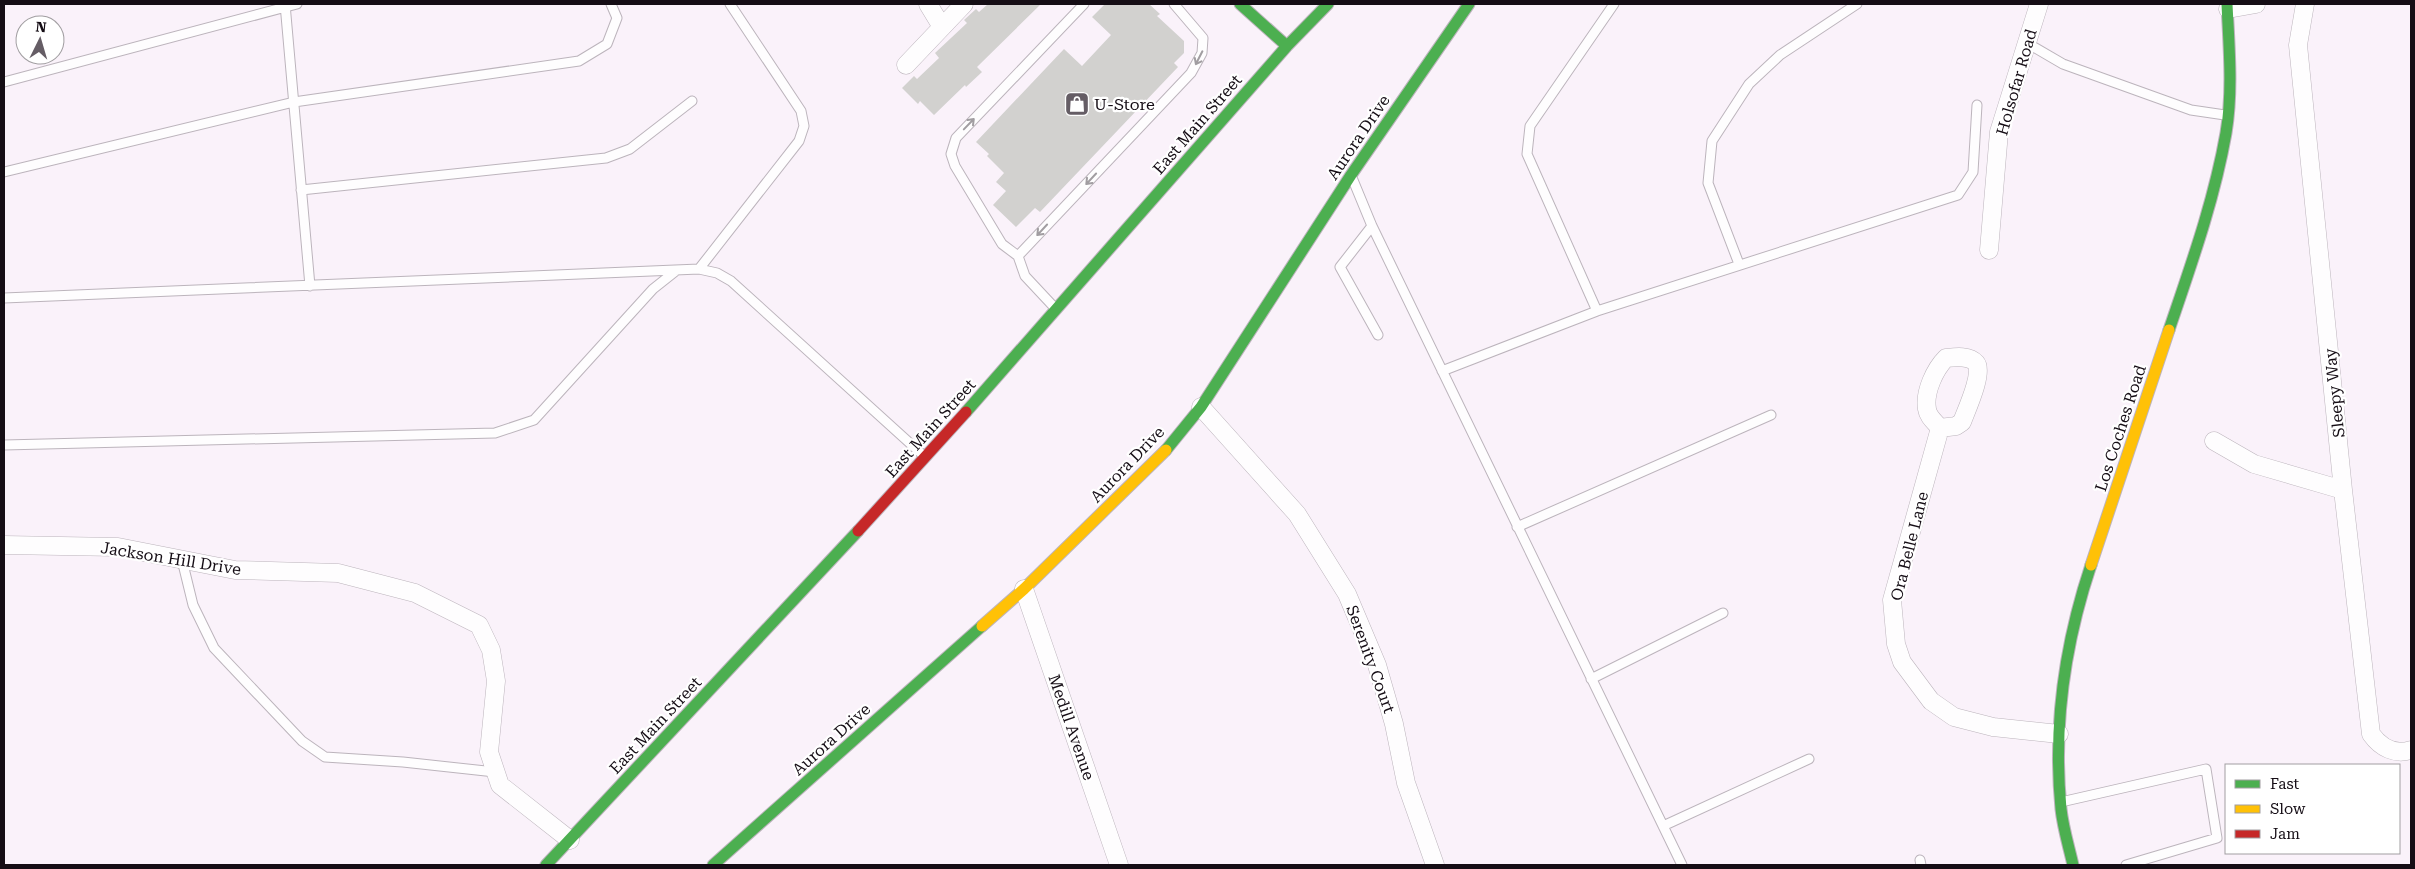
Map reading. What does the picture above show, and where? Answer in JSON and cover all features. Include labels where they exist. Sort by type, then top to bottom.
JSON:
[{"type":"main road","points":[[1240,4],[1287,46]]},
{"type":"main road","name":"East Main Street","points":[[546,865],[926,458],[1287,46],[1328,4]]},
{"type":"main road","name":"Aurora Drive","points":[[713,865],[1024,589],[1158,460],[1201,407],[1351,175],[1469,4]]},
{"type":"main road","name":"Los Coches Road","points":[[2073,865],[2061,802],[2058,734],[2064,674],[2077,608],[2210,207],[2228,115],[2230,89],[2227,6]]},
{"type":"street","points":[[928,4],[942,28]]},
{"type":"street","points":[[906,65],[964,4]]},
{"type":"street","name":"Holsofar Road","points":[[1989,250],[2000,132],[2039,4]]},
{"type":"street","points":[[2227,6],[2256,4]]},
{"type":"street","name":"Sleepy Way","points":[[2305,4],[2298,45],[2371,734],[2378,745],[2400,753],[2411,750]]},
{"type":"street","name":"Serenity Court","points":[[1201,407],[1298,514],[1347,594],[1377,665],[1394,724],[1406,783],[1435,865]]},
{"type":"street","name":"Ora Belle Lane","points":[[1940,428],[1892,600],[1896,644],[1902,662],[1931,700],[1954,717],[1993,726],[2058,734]]},
{"type":"street","points":[[2214,441],[2254,464],[2344,490]]},
{"type":"street","name":"Jackson Hill Drive","points":[[4,545],[118,547],[235,570],[338,573],[415,593],[479,625],[491,650],[496,681],[489,752],[500,785],[570,840]]},
{"type":"street","name":"Medill Avenue","points":[[1024,589],[1120,865]]},
{"type":"lane","points":[[4,82],[285,5],[297,4]]},
{"type":"lane","points":[[4,172],[294,102],[579,61],[607,44],[617,18],[611,4]]},
{"type":"lane","points":[[698,269],[799,141],[804,126],[801,110],[730,4]]},
{"type":"lane","points":[[1056,309],[1025,276],[1018,256],[1002,244],[955,166],[951,154],[956,138],[1084,4]]},
{"type":"lane","points":[[1018,256],[1191,73],[1202,54],[1203,38],[1174,4]]},
{"type":"lane","points":[[1597,311],[1527,154],[1530,126],[1614,4]]},
{"type":"lane","points":[[1739,264],[1708,183],[1712,141],[1748,84],[1780,55],[1857,4]]},
{"type":"lane","points":[[285,5],[310,286]]},
{"type":"lane","points":[[2027,44],[2063,64],[2191,110],[2228,115]]},
{"type":"lane","points":[[301,190],[606,158],[630,149],[692,101]]},
{"type":"lane","points":[[1442,371],[1597,311],[1958,195],[1973,172],[1977,105]]},
{"type":"lane","points":[[1351,175],[1372,226],[1682,865]]},
{"type":"lane","points":[[1372,226],[1340,266],[1378,335]]},
{"type":"lane","points":[[4,298],[698,269],[717,273],[731,281],[926,458]]},
{"type":"lane","points":[[4,445],[495,433],[534,420],[654,289],[677,270]]},
{"type":"lane","points":[[1517,527],[1771,414]]},
{"type":"lane","points":[[182,560],[194,606],[214,648],[302,741],[325,757],[403,762],[496,772]]},
{"type":"lane","points":[[1591,679],[1723,613]]},
{"type":"lane","points":[[1663,826],[1809,759]]},
{"type":"lane","points":[[2061,802],[2206,769],[2217,838],[2126,865]]},
{"type":"building","points":[[988,4],[1041,4],[977,67],[982,72],[966,87],[965,85],[934,115],[920,101],[918,104],[902,88],[914,76],[917,79],[939,58],[935,53],[967,23],[964,20],[976,9],[979,12]]},
{"type":"building","name":"U-Store","points":[[1105,4],[1149,4],[1160,14],[1157,16],[1184,41],[1184,53],[1174,63],[1178,67],[1040,212],[1035,208],[1016,227],[993,205],[1006,191],[996,182],[1004,173],[987,156],[989,154],[976,142],[1064,49],[1082,66],[1111,35],[1092,17]]},
{"type":"traffic: fast","points":[[1240,4],[1287,46]]},
{"type":"traffic: fast","points":[[966,412],[1287,46],[1328,4]]},
{"type":"traffic: fast","points":[[1166,450],[1201,407],[1351,175],[1469,4]]},
{"type":"traffic: fast","points":[[2169,330],[2194,257],[2215,183],[2226,133],[2230,85],[2227,4]]},
{"type":"traffic: fast","points":[[546,865],[858,531]]},
{"type":"traffic: fast","points":[[2073,865],[2061,809],[2059,778],[2060,716],[2063,686],[2074,624],[2091,565]]},
{"type":"traffic: fast","points":[[713,865],[982,626]]},
{"type":"traffic: slow","points":[[2091,565],[2169,330]]},
{"type":"traffic: slow","points":[[982,626],[1024,589],[1166,450]]},
{"type":"traffic: jam","points":[[858,531],[966,412]]},
{"type":"place","name":"U-Store","points":[[1077,104]]}]
